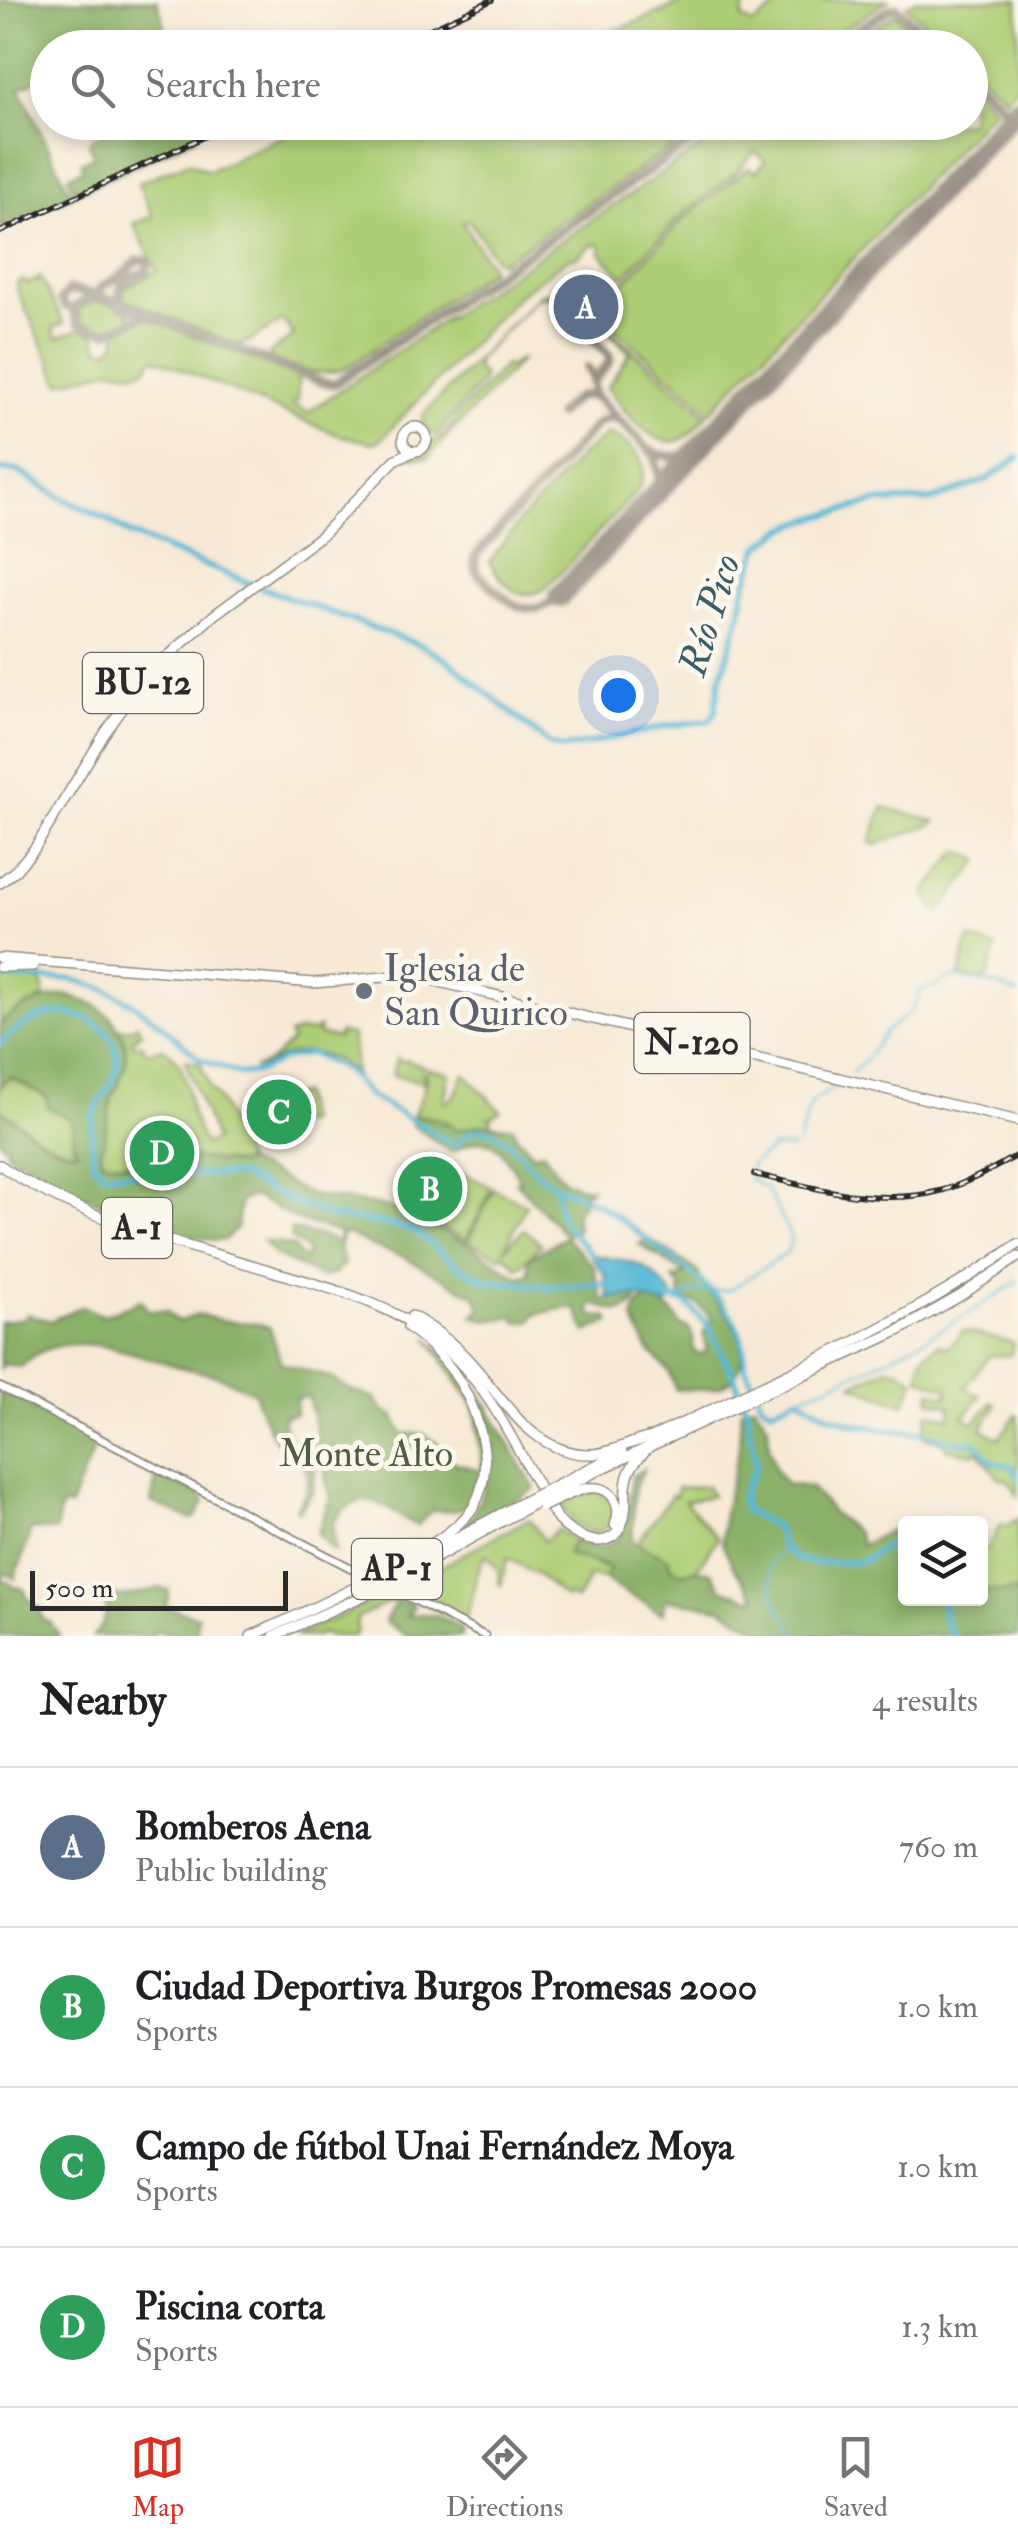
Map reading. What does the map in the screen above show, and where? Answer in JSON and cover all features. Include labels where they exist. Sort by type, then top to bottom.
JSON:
[{"type":"highway","points":[[418,427],[427,436],[426,444],[415,451],[405,446],[403,439],[410,428],[418,427]]},
{"type":"highway","name":"BU-12","points":[[0,883],[35,848],[105,732],[149,676],[200,626],[322,535],[396,458],[403,439]]},
{"type":"highway","name":"BU-12","points":[[396,458],[415,451]]},
{"type":"highway","name":"N-120","points":[[0,963],[206,975]]},
{"type":"highway","name":"N-120","points":[[0,963],[314,983],[402,976],[431,980],[1018,1121]]},
{"type":"highway","name":"A-1","points":[[0,1162],[24,1181],[76,1206],[378,1310],[410,1328],[436,1350],[471,1404],[482,1440],[485,1472],[468,1514],[442,1537],[253,1636]]},
{"type":"highway","name":"A-1","points":[[0,1162],[105,1211],[356,1292],[411,1316],[452,1348],[476,1374],[498,1409],[557,1511],[567,1524],[581,1534],[598,1536],[617,1522],[617,1503],[602,1490],[585,1488],[554,1494],[540,1501],[428,1568],[274,1636]]},
{"type":"highway","points":[[766,1390],[927,1303],[1018,1244]]},
{"type":"highway","points":[[411,1316],[458,1349],[512,1414],[533,1433],[554,1446],[592,1454],[622,1448],[735,1403],[918,1320],[1018,1257]]},
{"type":"highway","points":[[282,1274],[388,1310],[444,1346],[479,1387],[552,1511],[574,1535],[596,1542],[617,1531],[624,1517],[627,1478],[648,1447]]},
{"type":"highway","points":[[554,1494],[735,1403]]},
{"type":"highway","points":[[554,1494],[654,1436]]},
{"type":"highway","name":"AP-1","points":[[253,1636],[540,1501]]},
{"type":"main road","points":[[0,1387],[484,1636]]},
{"type":"green space","points":[[0,0],[157,0],[166,30],[30,30],[30,83],[20,88],[30,109],[30,140],[45,140],[72,196],[0,228]]},
{"type":"green space","points":[[687,0],[753,0],[744,6],[742,19],[753,24],[788,0],[888,0],[843,30],[615,30]]},
{"type":"green space","points":[[916,0],[1018,0],[1018,83],[1005,98],[988,82],[988,30],[932,30],[906,6]]},
{"type":"green space","points":[[895,14],[912,30],[871,30]]},
{"type":"green space","points":[[91,140],[190,140],[75,194],[68,176],[83,169],[81,163],[94,156]]},
{"type":"green space","points":[[275,140],[683,140],[501,262],[468,219],[462,222],[490,270],[334,372],[315,373],[270,358],[270,353],[294,336],[283,320],[238,345],[123,296],[125,288],[157,271],[134,224],[153,216],[138,183],[189,162],[211,170]]},
{"type":"green space","points":[[711,140],[965,140],[710,412],[596,312],[684,218],[746,170],[756,172],[765,161],[755,151],[736,173],[682,215],[623,277],[600,252],[602,247],[592,245],[521,293],[373,443],[338,435],[155,358],[147,368],[133,372],[112,369],[60,383],[17,283],[37,282],[40,277],[64,323],[53,328],[57,338],[81,329],[95,334],[99,348],[109,350],[115,344],[117,332],[149,319],[298,377],[298,401],[292,404],[308,412]]},
{"type":"green space","points":[[548,292],[555,297],[552,301],[545,296],[536,299],[478,359],[476,368],[483,376],[482,382],[441,431],[428,432],[421,423],[424,414],[540,294]]},
{"type":"green space","points":[[94,301],[115,305],[132,317],[106,329],[82,322],[78,310]]},
{"type":"green space","points":[[593,316],[707,415],[689,434],[676,441],[656,438],[620,404],[607,388],[630,353]]},
{"type":"green space","points":[[522,359],[427,458],[403,457],[422,451],[431,441],[445,435],[457,416],[505,365]]},
{"type":"green space","points":[[609,433],[633,449],[642,463],[638,490],[546,588],[527,594],[513,590],[489,562],[519,522],[583,453]]},
{"type":"green space","points":[[883,807],[936,821],[875,845],[870,843]]},
{"type":"green space","points":[[958,851],[980,860],[939,913],[925,892]]},
{"type":"green space","points":[[969,938],[996,948],[986,980],[959,976]]},
{"type":"green space","points":[[39,978],[44,998],[0,1025],[0,979]]},
{"type":"green space","points":[[66,995],[96,1005],[112,1018],[125,1041],[126,1062],[112,1095],[100,1150],[102,1161],[243,1161],[310,1195],[404,1212],[473,1247],[518,1277],[529,1275],[529,1258],[565,1237],[593,1266],[602,1300],[639,1297],[624,1310],[592,1304],[590,1311],[594,1317],[607,1316],[611,1322],[586,1332],[576,1308],[536,1314],[531,1321],[517,1323],[514,1317],[485,1319],[473,1316],[481,1308],[475,1296],[402,1256],[348,1234],[342,1234],[339,1250],[344,1264],[334,1274],[321,1277],[274,1255],[263,1241],[293,1246],[299,1256],[306,1258],[307,1250],[291,1238],[291,1229],[337,1242],[340,1233],[298,1220],[253,1196],[240,1201],[237,1228],[225,1240],[206,1239],[136,1218],[49,1181],[41,1169],[7,1154],[7,1147],[0,1141],[0,1109],[36,1136],[66,1150],[77,1151],[72,1144],[74,1131],[70,1119],[47,1106],[48,1098],[10,1077],[0,1087],[0,1025],[30,1004]]},
{"type":"green space","points":[[137,1024],[142,1033],[132,1039],[133,1045],[143,1044],[149,1052],[162,1048],[177,1060],[205,1145],[215,1140],[185,1060],[200,1063],[247,1163],[191,1158],[102,1162],[108,1106],[125,1059],[117,1029]]},
{"type":"green space","points":[[317,1028],[318,1035],[352,1035],[355,1074],[331,1058],[303,1052],[253,1069],[268,1063],[292,1041],[289,1035],[315,1032]]},
{"type":"green space","points":[[397,1056],[404,1062],[449,1073],[444,1102],[456,1093],[464,1073],[501,1111],[489,1118],[490,1125],[458,1130],[446,1122],[413,1115],[427,1074],[422,1073],[423,1082],[392,1075]]},
{"type":"green space","points":[[9,1077],[48,1098],[47,1106],[70,1119],[73,1144],[78,1151],[47,1142],[0,1109],[0,1087]]},
{"type":"green space","points":[[302,1094],[307,1122],[256,1130],[252,1102]]},
{"type":"green space","points":[[413,1115],[439,1119],[458,1130],[484,1124],[513,1127],[517,1138],[533,1155],[543,1151],[566,1181],[591,1188],[584,1193],[586,1198],[575,1214],[577,1230],[566,1236],[516,1182],[520,1181],[512,1166],[496,1147],[473,1142],[451,1152],[412,1125]]},
{"type":"green space","points":[[427,1155],[459,1171],[432,1223],[400,1207]]},
{"type":"green space","points":[[461,1172],[492,1188],[466,1240],[434,1224]]},
{"type":"green space","points":[[494,1189],[526,1205],[504,1250],[524,1229],[541,1244],[519,1268],[503,1253],[500,1257],[468,1241]]},
{"type":"green space","points":[[649,1239],[698,1271],[736,1329],[742,1357],[735,1375],[724,1385],[676,1390],[669,1371],[649,1351],[633,1319],[637,1307],[647,1298],[667,1308],[680,1325],[689,1328],[693,1349],[698,1354],[706,1351],[704,1335],[712,1319],[698,1304],[681,1298],[680,1286],[673,1279],[685,1274],[639,1244]]},
{"type":"green space","name":"Monte Alto","points":[[141,1300],[148,1311],[166,1311],[178,1322],[198,1314],[270,1327],[281,1363],[329,1377],[375,1398],[384,1411],[393,1415],[402,1433],[424,1434],[456,1463],[480,1470],[468,1506],[456,1511],[432,1510],[417,1526],[378,1503],[361,1500],[343,1510],[333,1523],[335,1552],[317,1534],[331,1495],[326,1486],[324,1453],[317,1452],[313,1491],[299,1511],[296,1509],[307,1490],[306,1455],[316,1446],[308,1397],[297,1398],[295,1414],[283,1416],[296,1453],[275,1440],[258,1406],[256,1393],[215,1375],[117,1349],[75,1344],[55,1346],[21,1367],[3,1364],[0,1369],[0,1322],[27,1314],[51,1321],[82,1306],[103,1316]]},
{"type":"green space","points":[[964,1331],[1014,1343],[1011,1355],[989,1356],[965,1388],[981,1396],[964,1417],[974,1423],[992,1402],[996,1405],[981,1429],[999,1438],[1018,1416],[1018,1496],[1009,1481],[998,1477],[977,1450],[973,1454],[947,1449],[944,1443],[924,1436],[928,1412],[950,1418],[951,1406],[930,1400],[931,1391],[947,1397],[948,1388],[919,1378],[923,1356],[939,1344],[948,1347]]},
{"type":"green space","points":[[428,1338],[457,1365],[483,1398],[535,1489],[459,1532],[473,1515],[485,1487],[475,1408]]},
{"type":"green space","points":[[888,1368],[898,1369],[915,1380],[904,1405],[852,1385]]},
{"type":"green space","points":[[0,1390],[97,1440],[70,1507],[61,1506],[56,1531],[31,1529],[16,1579],[5,1573],[2,1576],[26,1592],[59,1636],[0,1636]]},
{"type":"green space","points":[[754,1404],[768,1425],[776,1471],[786,1484],[810,1487],[857,1533],[861,1545],[898,1529],[898,1606],[988,1606],[988,1591],[1018,1592],[1018,1636],[771,1636],[721,1608],[666,1599],[662,1614],[611,1584],[604,1578],[610,1570],[605,1566],[566,1554],[574,1540],[606,1545],[616,1540],[626,1519],[632,1476],[644,1469],[635,1487],[632,1541],[669,1559],[670,1567],[680,1573],[708,1571],[721,1588],[751,1599],[756,1597],[733,1566],[722,1542],[724,1512],[739,1448],[741,1410]]},
{"type":"green space","points":[[157,1474],[195,1491],[205,1500],[195,1518],[151,1502]]},
{"type":"green space","points":[[707,1486],[712,1496],[685,1501],[718,1538],[696,1570],[680,1573],[637,1543],[672,1495],[676,1496],[677,1488]]},
{"type":"green space","points":[[596,1491],[609,1500],[614,1512],[613,1523],[598,1534],[580,1529],[559,1504]]},
{"type":"green space","points":[[529,1519],[544,1541],[558,1529],[574,1540],[567,1554],[611,1570],[604,1578],[588,1576],[576,1600],[568,1595],[566,1598],[535,1573],[507,1558],[501,1585],[498,1569],[485,1555],[464,1623],[400,1590],[481,1544]]},
{"type":"green space","points":[[1018,1519],[1018,1592],[988,1591],[988,1547],[1002,1524],[1006,1526]]},
{"type":"green space","points":[[160,1588],[169,1590],[166,1607],[198,1616],[196,1630],[202,1636],[154,1631],[153,1636],[93,1636],[103,1624],[107,1608],[100,1593],[124,1597]]},
{"type":"green space","points":[[393,1593],[405,1599],[394,1600],[358,1617],[354,1636],[294,1636]]},
{"type":"green space","points":[[409,1602],[414,1606],[407,1616],[436,1616],[461,1629],[462,1636],[406,1636],[385,1621],[395,1603]]},
{"type":"water","points":[[591,1256],[646,1268],[672,1295],[667,1307],[639,1297],[609,1299],[605,1275]]},
{"type":"waterway","name":"Río Pico","points":[[260,587],[423,646],[450,662],[549,744],[562,748],[577,746],[710,720],[759,547],[784,529],[876,502],[933,500],[988,479],[1018,458]]},
{"type":"waterway","name":"Río Pico","points":[[0,470],[16,470],[129,534],[251,584]]},
{"type":"waterway","points":[[852,1073],[885,1032],[911,1012],[921,990],[956,977],[1018,994]]},
{"type":"waterway","points":[[0,979],[72,979],[105,989],[157,1021],[200,1059],[240,1074],[256,1073],[284,1059],[311,1053],[348,1072],[368,1095],[455,1145],[478,1130],[499,1135],[547,1180],[598,1204]]},
{"type":"waterway","points":[[0,1043],[32,1020],[60,1013],[93,1022],[110,1037],[117,1057],[116,1069],[96,1109],[92,1129],[94,1164],[104,1173],[240,1175],[290,1201],[333,1217],[413,1230],[458,1266],[483,1279],[547,1287],[612,1284]]},
{"type":"waterway","points":[[798,1143],[811,1103],[841,1083]]},
{"type":"waterway","points":[[675,1300],[688,1293],[729,1290],[787,1253],[791,1239],[787,1229],[766,1188],[748,1174],[752,1164],[774,1147],[793,1148]]},
{"type":"waterway","points":[[555,1186],[561,1220],[597,1260]]},
{"type":"waterway","points":[[601,1206],[690,1272],[717,1297],[737,1326],[745,1364]]},
{"type":"waterway","points":[[798,1397],[912,1346],[1018,1281]]},
{"type":"waterway","points":[[662,1297],[685,1302],[706,1323],[734,1376],[748,1413],[755,1456],[755,1468],[743,1493],[746,1512],[776,1527],[783,1548],[797,1559],[815,1563],[861,1562],[883,1548],[898,1545]]},
{"type":"waterway","points":[[745,1366],[762,1404],[771,1409],[798,1397],[830,1416],[855,1424],[976,1443],[992,1462],[1012,1466],[1018,1478]]},
{"type":"waterway","points":[[774,1560],[783,1548]]},
{"type":"waterway","points":[[772,1563],[774,1593],[797,1636]]},
{"type":"waterway","points":[[942,1606],[954,1636]]},
{"type":"taxiway","points":[[858,30],[896,7],[921,30]]},
{"type":"taxiway","points":[[988,92],[1002,106]]},
{"type":"taxiway","points":[[1001,125],[1005,117],[1002,106],[1018,106]]},
{"type":"taxiway","points":[[66,307],[61,300],[69,290],[99,295],[334,384],[694,140]]},
{"type":"taxiway","points":[[103,297],[101,287],[138,260],[145,260],[146,271],[121,287],[119,297],[124,303]]},
{"type":"taxiway","points":[[95,296],[72,308],[79,324],[108,332],[149,315]]},
{"type":"taxiway","points":[[585,331],[610,356],[593,382]]},
{"type":"taxiway","points":[[587,368],[596,398]]},
{"type":"taxiway","points":[[558,415],[581,396],[598,399],[655,456],[659,480],[650,499]]},
{"type":"taxiway","points":[[559,597],[535,609],[515,604],[477,573],[475,556],[599,422],[608,418],[618,420]]},
{"type":"taxiway","points":[[652,451],[675,456],[697,449]]},
{"type":"runway","points":[[988,139],[1018,107]]},
{"type":"runway","points":[[559,597],[987,140]]},
{"type":"railway","points":[[428,30],[492,0]]},
{"type":"railway","points":[[0,232],[197,140]]},
{"type":"railway","points":[[754,1174],[846,1194],[894,1197],[940,1191],[1018,1155]]},
{"type":"place","name":"Bomberos Aena","points":[[586,307]]},
{"type":"place","name":"Iglesia de San Quirico","points":[[364,991]]},
{"type":"place","name":"Campo de fútbol Unai Fernández Moya","points":[[279,1112]]},
{"type":"place","name":"Piscina corta","points":[[162,1153]]},
{"type":"place","name":"Ciudad Deportiva Burgos Promesas 2000","points":[[430,1189]]}]
